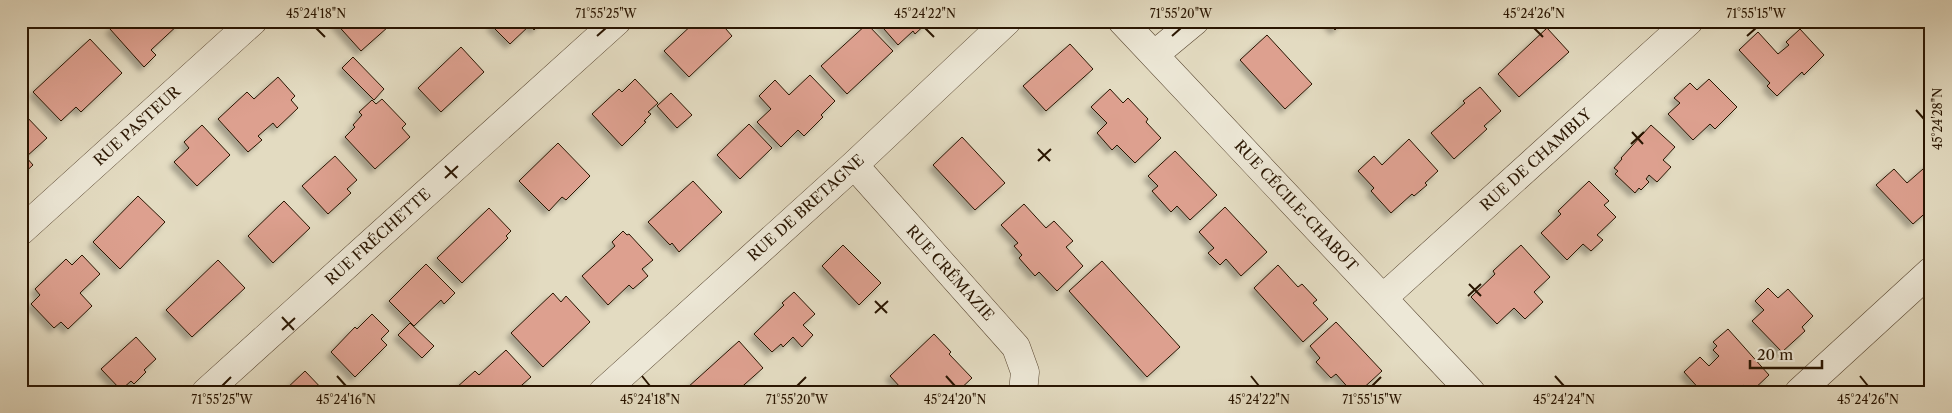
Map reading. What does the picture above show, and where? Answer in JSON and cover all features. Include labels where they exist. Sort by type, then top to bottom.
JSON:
[{"type":"street","name":"RUE PASTEUR","points":[[21,232],[253,21]]},
{"type":"street","name":"RUE FRÉCHETTE","points":[[206,392],[617,21]]},
{"type":"street","name":"RUE DE BRETAGNE","points":[[603,392],[854,165],[1007,21]]},
{"type":"street","name":"RUE CÉCILE-CHABOT","points":[[1122,21],[1471,392]]},
{"type":"street","points":[[1154,55],[1194,21]]},
{"type":"street","name":"RUE DE CHAMBLY","points":[[1383,298],[1689,21]]},
{"type":"street","name":"RUE CRÉMAZIE","points":[[854,165],[1016,347],[1026,372],[1022,392]]},
{"type":"street","points":[[1799,392],[1931,271]]},
{"type":"building","points":[[118,21],[179,21],[180,23],[151,50],[156,55],[144,67],[110,29]]},
{"type":"building","points":[[334,21],[383,21],[388,27],[361,51]]},
{"type":"building","points":[[495,21],[543,21],[534,30],[530,25],[510,44],[491,25]]},
{"type":"building","points":[[696,21],[719,21],[732,36],[689,77],[664,51]]},
{"type":"building","points":[[877,21],[929,21],[915,34],[913,31],[898,45]]},
{"type":"building","points":[[1327,21],[1344,21],[1335,30]]},
{"type":"building","points":[[867,24],[893,51],[847,94],[821,66]]},
{"type":"building","points":[[1547,28],[1569,52],[1519,97],[1498,74]]},
{"type":"building","points":[[1800,29],[1824,55],[1804,75],[1802,72],[1777,96],[1767,86],[1770,83],[1739,50],[1758,32],[1778,54],[1789,45],[1786,42]]},
{"type":"building","points":[[1267,35],[1312,84],[1285,109],[1240,60]]},
{"type":"building","points":[[90,39],[122,73],[81,112],[76,107],[61,121],[33,92]]},
{"type":"building","points":[[1070,44],[1093,69],[1046,111],[1023,86]]},
{"type":"building","points":[[461,47],[484,72],[441,112],[418,88]]},
{"type":"building","points":[[353,57],[384,89],[374,100],[342,68]]},
{"type":"building","points":[[810,75],[835,101],[821,115],[823,117],[804,136],[798,130],[781,147],[757,122],[771,109],[759,96],[775,80],[789,95]]},
{"type":"building","points":[[278,77],[295,96],[291,100],[298,108],[277,128],[273,123],[258,136],[262,140],[248,152],[218,119],[247,92],[254,99]]},
{"type":"building","points":[[635,79],[658,103],[648,112],[651,114],[644,121],[646,122],[622,146],[592,114],[619,89],[622,92]]},
{"type":"building","points":[[1709,79],[1737,107],[1715,129],[1710,124],[1693,140],[1668,114],[1680,103],[1674,98],[1690,83],[1697,90]]},
{"type":"building","points":[[1480,87],[1501,111],[1484,126],[1487,129],[1454,159],[1431,133]]},
{"type":"building","points":[[1110,89],[1123,103],[1128,98],[1148,119],[1146,122],[1161,138],[1135,163],[1117,145],[1112,150],[1097,133],[1107,123],[1091,107]]},
{"type":"building","points":[[671,93],[692,115],[677,128],[657,106]]},
{"type":"building","points":[[382,99],[406,124],[402,128],[410,137],[375,169],[345,137],[355,127],[353,125],[362,115],[359,112],[372,100],[376,104]]},
{"type":"building","points":[[24,114],[47,138],[26,157],[33,165],[21,176],[21,116]]},
{"type":"building","points":[[749,124],[772,148],[740,179],[717,155]]},
{"type":"building","points":[[202,125],[230,155],[197,186],[174,162],[189,148],[184,142]]},
{"type":"building","points":[[1651,125],[1675,147],[1663,160],[1671,167],[1657,182],[1649,175],[1646,179],[1649,182],[1635,193],[1615,174],[1618,171],[1614,168]]},
{"type":"building","points":[[962,137],[1005,183],[975,210],[933,165]]},
{"type":"building","points":[[1409,139],[1438,171],[1425,183],[1427,185],[1414,196],[1412,194],[1391,213],[1371,191],[1374,188],[1358,171],[1374,156],[1382,165]]},
{"type":"building","points":[[558,143],[590,176],[566,200],[562,197],[549,211],[519,181]]},
{"type":"building","points":[[1175,151],[1217,195],[1190,220],[1177,206],[1171,212],[1152,191],[1158,186],[1148,176]]},
{"type":"building","points":[[335,156],[357,180],[347,189],[351,193],[328,214],[302,186]]},
{"type":"building","points":[[1931,162],[1931,208],[1913,224],[1876,185],[1894,169],[1907,183]]},
{"type":"building","points":[[693,181],[722,212],[679,252],[672,243],[670,245],[648,222]]},
{"type":"building","points":[[1589,181],[1609,201],[1604,205],[1616,217],[1597,235],[1603,240],[1591,251],[1583,244],[1567,260],[1541,233],[1561,214],[1558,211]]},
{"type":"building","points":[[138,196],[165,222],[120,269],[93,242]]},
{"type":"building","points":[[284,201],[310,228],[273,263],[248,236]]},
{"type":"building","points":[[1024,204],[1046,228],[1054,221],[1073,241],[1066,247],[1083,266],[1057,291],[1039,272],[1035,276],[1019,258],[1022,255],[1014,246],[1018,243],[1001,225]]},
{"type":"building","points":[[1225,207],[1267,252],[1241,276],[1226,259],[1220,265],[1208,253],[1214,248],[1199,232]]},
{"type":"building","points":[[489,208],[511,231],[506,236],[508,238],[462,283],[437,258]]},
{"type":"building","points":[[623,231],[627,235],[629,234],[653,260],[642,269],[648,276],[633,289],[629,285],[608,305],[582,276],[615,246],[612,242]]},
{"type":"building","points":[[843,245],[881,283],[859,305],[822,266]]},
{"type":"building","points":[[1521,245],[1550,277],[1534,292],[1543,302],[1525,319],[1514,308],[1497,324],[1471,297],[1495,274],[1493,271]]},
{"type":"building","points":[[82,255],[100,274],[80,293],[92,306],[68,329],[61,322],[54,328],[31,304],[40,295],[35,289],[66,259],[72,265]]},
{"type":"building","points":[[218,260],[245,288],[192,337],[166,310]]},
{"type":"building","points":[[1102,261],[1180,347],[1147,377],[1069,291]]},
{"type":"building","points":[[426,264],[455,293],[444,304],[441,300],[414,326],[389,301]]},
{"type":"building","points":[[1278,265],[1298,287],[1302,284],[1317,300],[1313,303],[1328,319],[1303,342],[1254,288]]},
{"type":"building","points":[[1768,288],[1778,298],[1788,289],[1813,316],[1802,327],[1805,331],[1782,352],[1752,321],[1764,310],[1755,301]]},
{"type":"building","points":[[794,292],[815,314],[803,325],[813,335],[802,347],[793,337],[783,347],[781,344],[772,352],[754,334],[784,305],[782,303]]},
{"type":"building","points":[[553,293],[561,302],[566,296],[590,322],[543,367],[511,333]]},
{"type":"building","points":[[372,314],[389,331],[381,339],[387,345],[355,377],[331,352],[355,327],[357,329]]},
{"type":"building","points":[[1336,322],[1382,371],[1359,392],[1352,392],[1336,374],[1331,378],[1316,362],[1320,358],[1310,346]]},
{"type":"building","points":[[410,323],[434,346],[422,358],[398,335]]},
{"type":"building","points":[[1728,329],[1769,375],[1751,392],[1744,385],[1736,392],[1702,392],[1684,372],[1700,357],[1709,366],[1719,356],[1713,350],[1717,346],[1713,342]]},
{"type":"building","points":[[934,334],[951,352],[949,354],[972,378],[957,392],[896,392],[901,388],[890,376]]},
{"type":"building","points":[[136,337],[156,359],[144,370],[146,372],[134,384],[131,381],[121,390],[101,369]]},
{"type":"building","points":[[739,341],[763,368],[736,392],[690,392],[687,388]]},
{"type":"building","points":[[506,350],[531,377],[514,392],[460,392],[456,388],[475,371],[479,375]]},
{"type":"building","points":[[305,371],[325,392],[283,392]]}]
